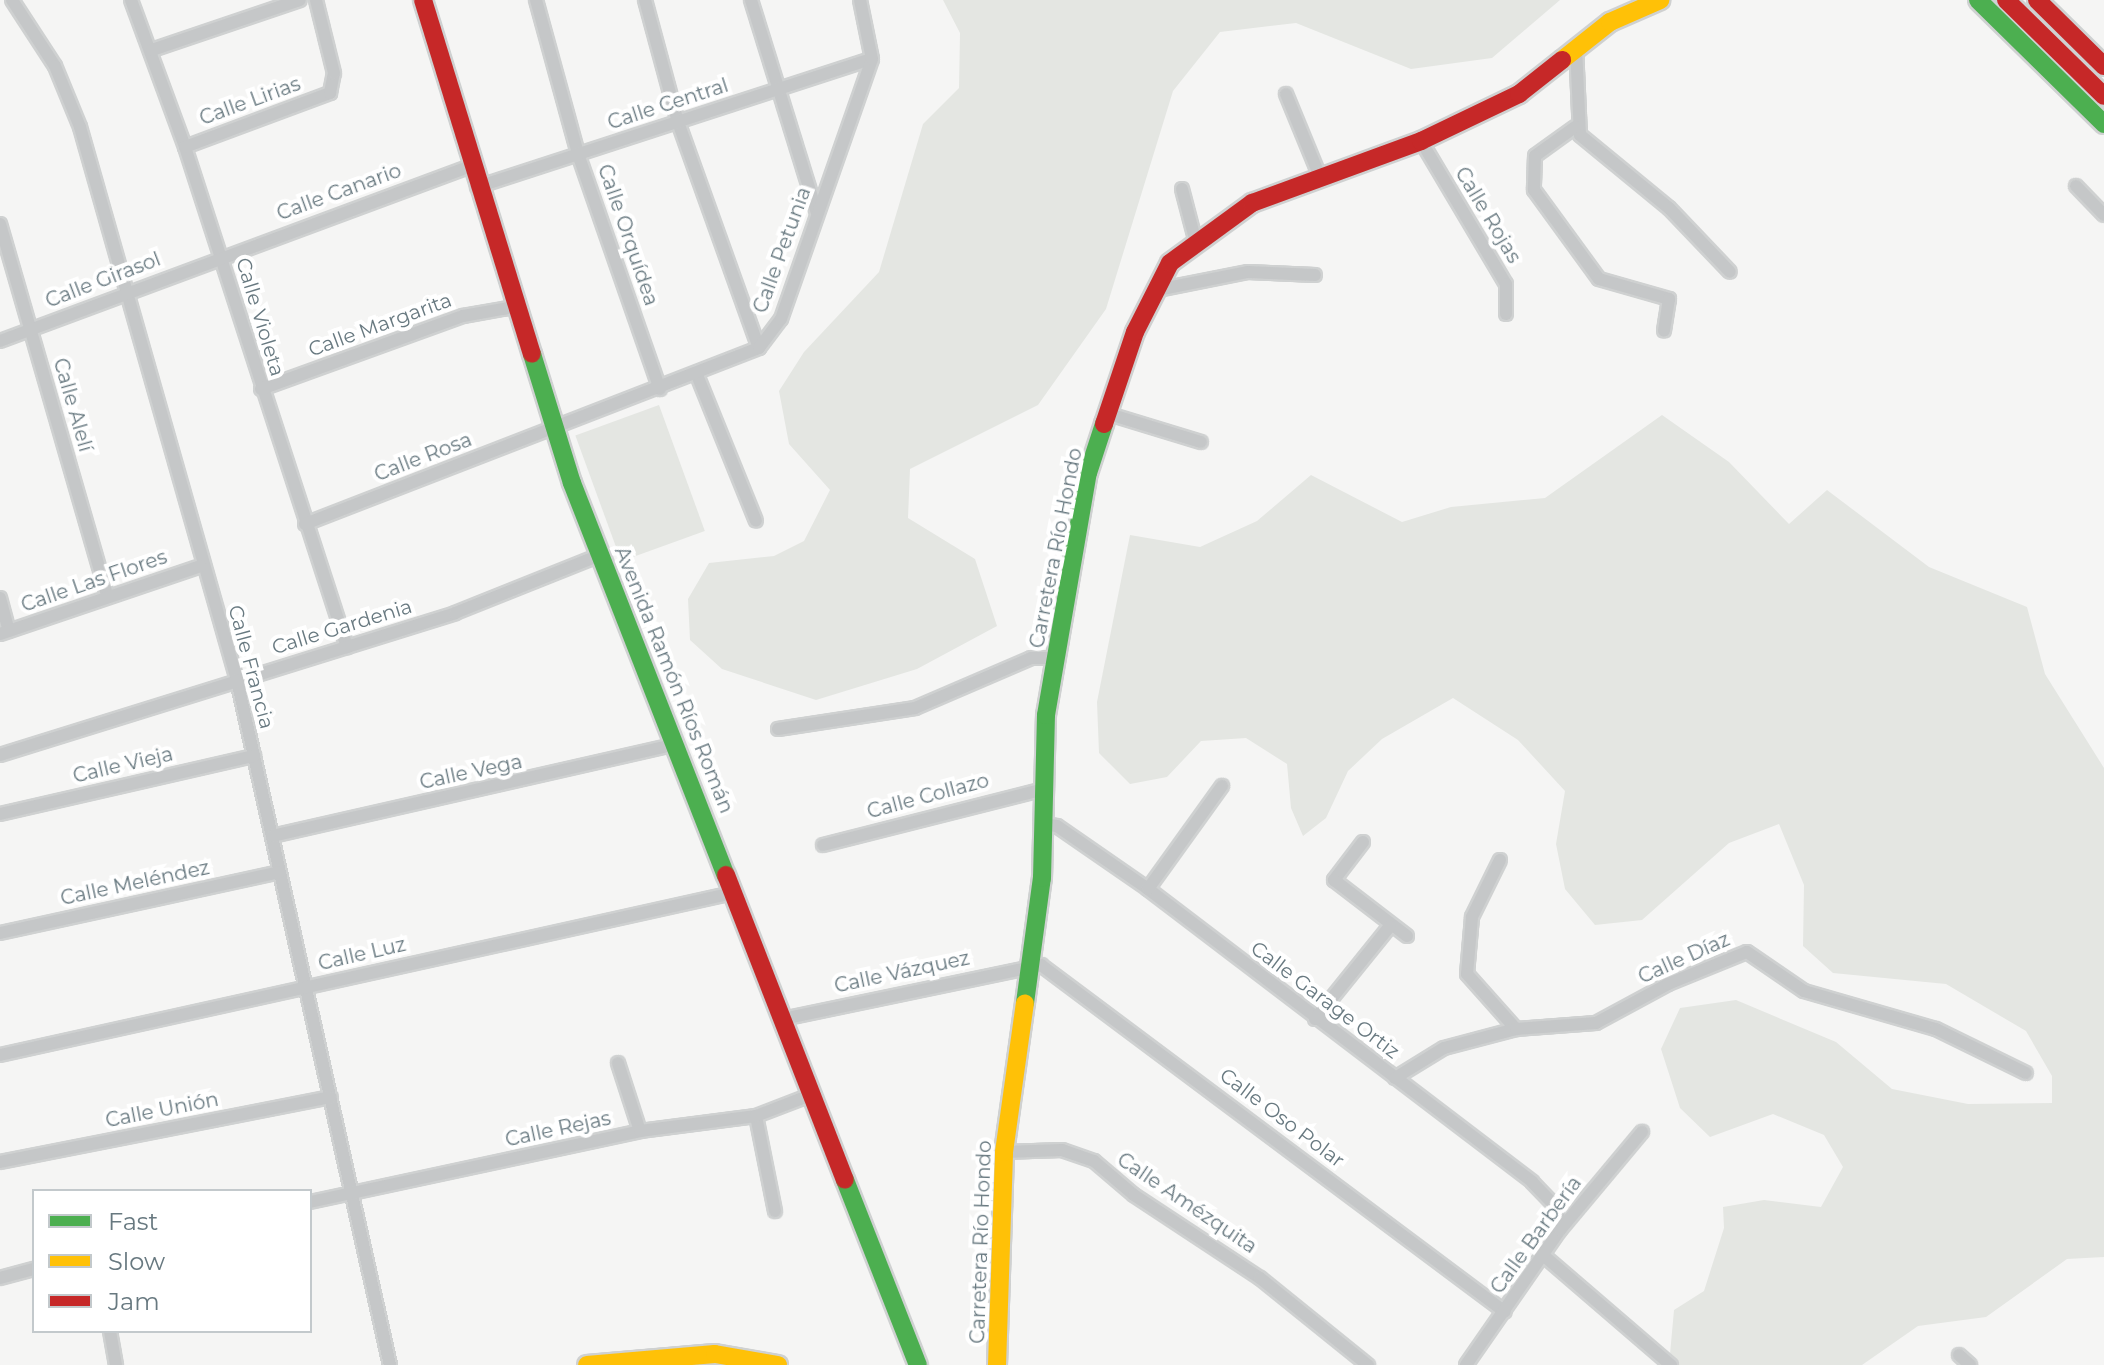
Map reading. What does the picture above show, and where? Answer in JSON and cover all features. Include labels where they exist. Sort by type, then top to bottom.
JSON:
[{"type":"main road","name":"Avenida Ramón Ríos Román","points":[[423,0],[514,307],[600,555],[677,744],[918,1365]]},
{"type":"main road","name":"Carretera Río Hondo","points":[[997,1365],[1004,1152],[1031,965],[1043,824],[1046,715],[1088,473],[1170,263],[1195,239],[1252,203],[1421,141],[1519,94],[1610,22],[1660,0]]},
{"type":"main road","points":[[1978,0],[2104,124]]},
{"type":"main road","points":[[2006,0],[2104,96]]},
{"type":"main road","points":[[2037,0],[2104,66]]},
{"type":"main road","points":[[587,1365],[715,1354],[778,1365]]},
{"type":"street","name":"Calle Francia","points":[[12,0],[55,66],[80,127],[201,566],[237,680],[390,1365]]},
{"type":"street","name":"Calle Violeta","points":[[131,0],[152,50],[185,147],[347,647]]},
{"type":"street","points":[[152,50],[300,0]]},
{"type":"street","name":"Calle Lirias","points":[[185,147],[330,93],[334,73],[316,0]]},
{"type":"street","name":"Calle Orquídea","points":[[536,0],[578,154],[660,389]]},
{"type":"street","points":[[555,428],[697,375],[759,348],[678,122],[645,0]]},
{"type":"street","points":[[751,0],[817,213]]},
{"type":"street","points":[[860,0],[872,59]]},
{"type":"street","points":[[1576,47],[1575,127],[1701,237],[1730,272]]},
{"type":"street","name":"Calle Central","points":[[477,187],[872,59]]},
{"type":"street","name":"Calle Petunia","points":[[759,348],[781,319],[872,59]]},
{"type":"street","points":[[1286,94],[1320,177]]},
{"type":"street","points":[[1575,127],[1535,156],[1534,190],[1599,279],[1648,288],[1669,299],[1664,331]]},
{"type":"street","name":"Calle Rojas","points":[[1421,141],[1506,284],[1506,314]]},
{"type":"street","name":"Calle Canario","points":[[221,257],[471,166]]},
{"type":"street","points":[[2076,186],[2104,215]]},
{"type":"street","points":[[1182,189],[1195,239]]},
{"type":"street","name":"Calle Alelí","points":[[0,224],[108,597]]},
{"type":"street","name":"Calle Girasol","points":[[0,341],[221,257]]},
{"type":"street","points":[[1157,290],[1248,272],[1315,275]]},
{"type":"street","name":"Calle Margarita","points":[[261,389],[463,316],[514,307]]},
{"type":"street","points":[[697,375],[756,521]]},
{"type":"street","points":[[1109,414],[1201,442]]},
{"type":"street","name":"Calle Rosa","points":[[305,524],[555,428]]},
{"type":"street","name":"Calle Gardenia","points":[[0,755],[455,613],[600,555]]},
{"type":"street","name":"Calle Las Flores","points":[[5,633],[201,566]]},
{"type":"street","points":[[0,598],[5,633]]},
{"type":"street","points":[[778,729],[915,708],[1031,658],[1056,658]]},
{"type":"street","name":"Calle Vega","points":[[272,836],[677,744]]},
{"type":"street","name":"Calle Vieja","points":[[0,814],[254,756]]},
{"type":"street","points":[[1148,889],[1222,786]]},
{"type":"street","name":"Calle Collazo","points":[[823,845],[1044,789]]},
{"type":"street","name":"Calle Garage Ortiz","points":[[1043,824],[1057,826],[1148,889],[1532,1182],[1558,1209],[1560,1230]]},
{"type":"street","points":[[1363,842],[1334,880],[1390,926],[1407,936]]},
{"type":"street","points":[[1500,860],[1472,917],[1467,974],[1516,1029]]},
{"type":"street","name":"Calle Meléndez","points":[[0,933],[279,872]]},
{"type":"street","name":"Calle Luz","points":[[0,1055],[733,893]]},
{"type":"street","points":[[1315,1019],[1390,926]]},
{"type":"street","name":"Calle Díaz","points":[[1395,1078],[1444,1048],[1516,1029],[1596,1023],[1668,984],[1747,952],[1804,991],[1936,1029],[2026,1073]]},
{"type":"street","name":"Calle Vázquez","points":[[783,1019],[1031,965]]},
{"type":"street","name":"Calle Oso Polar","points":[[1031,965],[1090,997],[1505,1312]]},
{"type":"street","points":[[618,1063],[640,1131]]},
{"type":"street","name":"Calle Rejas","points":[[312,1202],[640,1131],[756,1116],[813,1094]]},
{"type":"street","name":"Calle Unión","points":[[0,1162],[331,1097]]},
{"type":"street","points":[[756,1116],[775,1211]]},
{"type":"street","name":"Calle Barbería","points":[[1472,1363],[1560,1230],[1642,1132]]},
{"type":"street","name":"Calle Amézquita","points":[[1004,1152],[1062,1150],[1094,1161],[1114,1181],[1260,1278],[1368,1365]]},
{"type":"street","points":[[1543,1255],[1671,1365]]},
{"type":"street","points":[[0,1278],[32,1270]]},
{"type":"street","points":[[110,1333],[116,1365]]},
{"type":"street","points":[[1959,1355],[1970,1365]]},
{"type":"shaded area","points":[[943,0],[1560,0],[1492,58],[1411,69],[1296,23],[1220,32],[1173,91],[1106,309],[1038,405],[910,469],[908,518],[975,559],[997,626],[917,669],[816,700],[722,669],[690,640],[688,599],[709,563],[774,556],[804,541],[830,490],[789,444],[779,391],[804,352],[879,272],[923,124],[959,88],[960,33]]},
{"type":"shaded area","points":[[659,405],[705,531],[621,561],[575,435]]},
{"type":"shaded area","points":[[1662,415],[1729,462],[1789,524],[1827,490],[1929,567],[2027,607],[2045,674],[2104,768],[2104,1257],[2067,1259],[1986,1317],[1918,1326],[1862,1365],[1669,1365],[1674,1310],[1704,1291],[1724,1228],[1723,1207],[1764,1200],[1821,1207],[1843,1167],[1824,1135],[1773,1114],[1710,1137],[1680,1108],[1661,1049],[1680,1008],[1736,1000],[1836,1042],[1892,1089],[1968,1104],[2052,1103],[2052,1076],[2026,1031],[1946,984],[1833,973],[1803,946],[1804,885],[1779,824],[1729,843],[1642,920],[1595,925],[1565,889],[1556,844],[1565,791],[1518,740],[1453,698],[1382,739],[1348,771],[1326,818],[1303,836],[1291,808],[1287,764],[1246,738],[1201,741],[1167,777],[1130,784],[1099,753],[1097,702],[1130,535],[1200,547],[1257,521],[1311,475],[1402,522],[1451,507],[1545,498]]},
{"type":"traffic: fast","points":[[1978,0],[2104,124]]},
{"type":"traffic: fast","points":[[532,354],[572,483],[726,875]]},
{"type":"traffic: fast","points":[[1025,1003],[1042,878],[1046,715],[1088,473],[1104,424]]},
{"type":"traffic: fast","points":[[845,1180],[918,1365]]},
{"type":"traffic: slow","points":[[1562,60],[1610,22],[1660,0]]},
{"type":"traffic: slow","points":[[997,1365],[1004,1152],[1025,1003]]},
{"type":"traffic: slow","points":[[587,1365],[715,1354],[778,1365]]},
{"type":"traffic: jam","points":[[423,0],[532,354]]},
{"type":"traffic: jam","points":[[2006,0],[2104,96]]},
{"type":"traffic: jam","points":[[2037,0],[2104,66]]},
{"type":"traffic: jam","points":[[1104,424],[1135,332],[1170,263],[1252,203],[1421,141],[1519,94],[1562,60]]},
{"type":"traffic: jam","points":[[726,875],[845,1180]]}]
